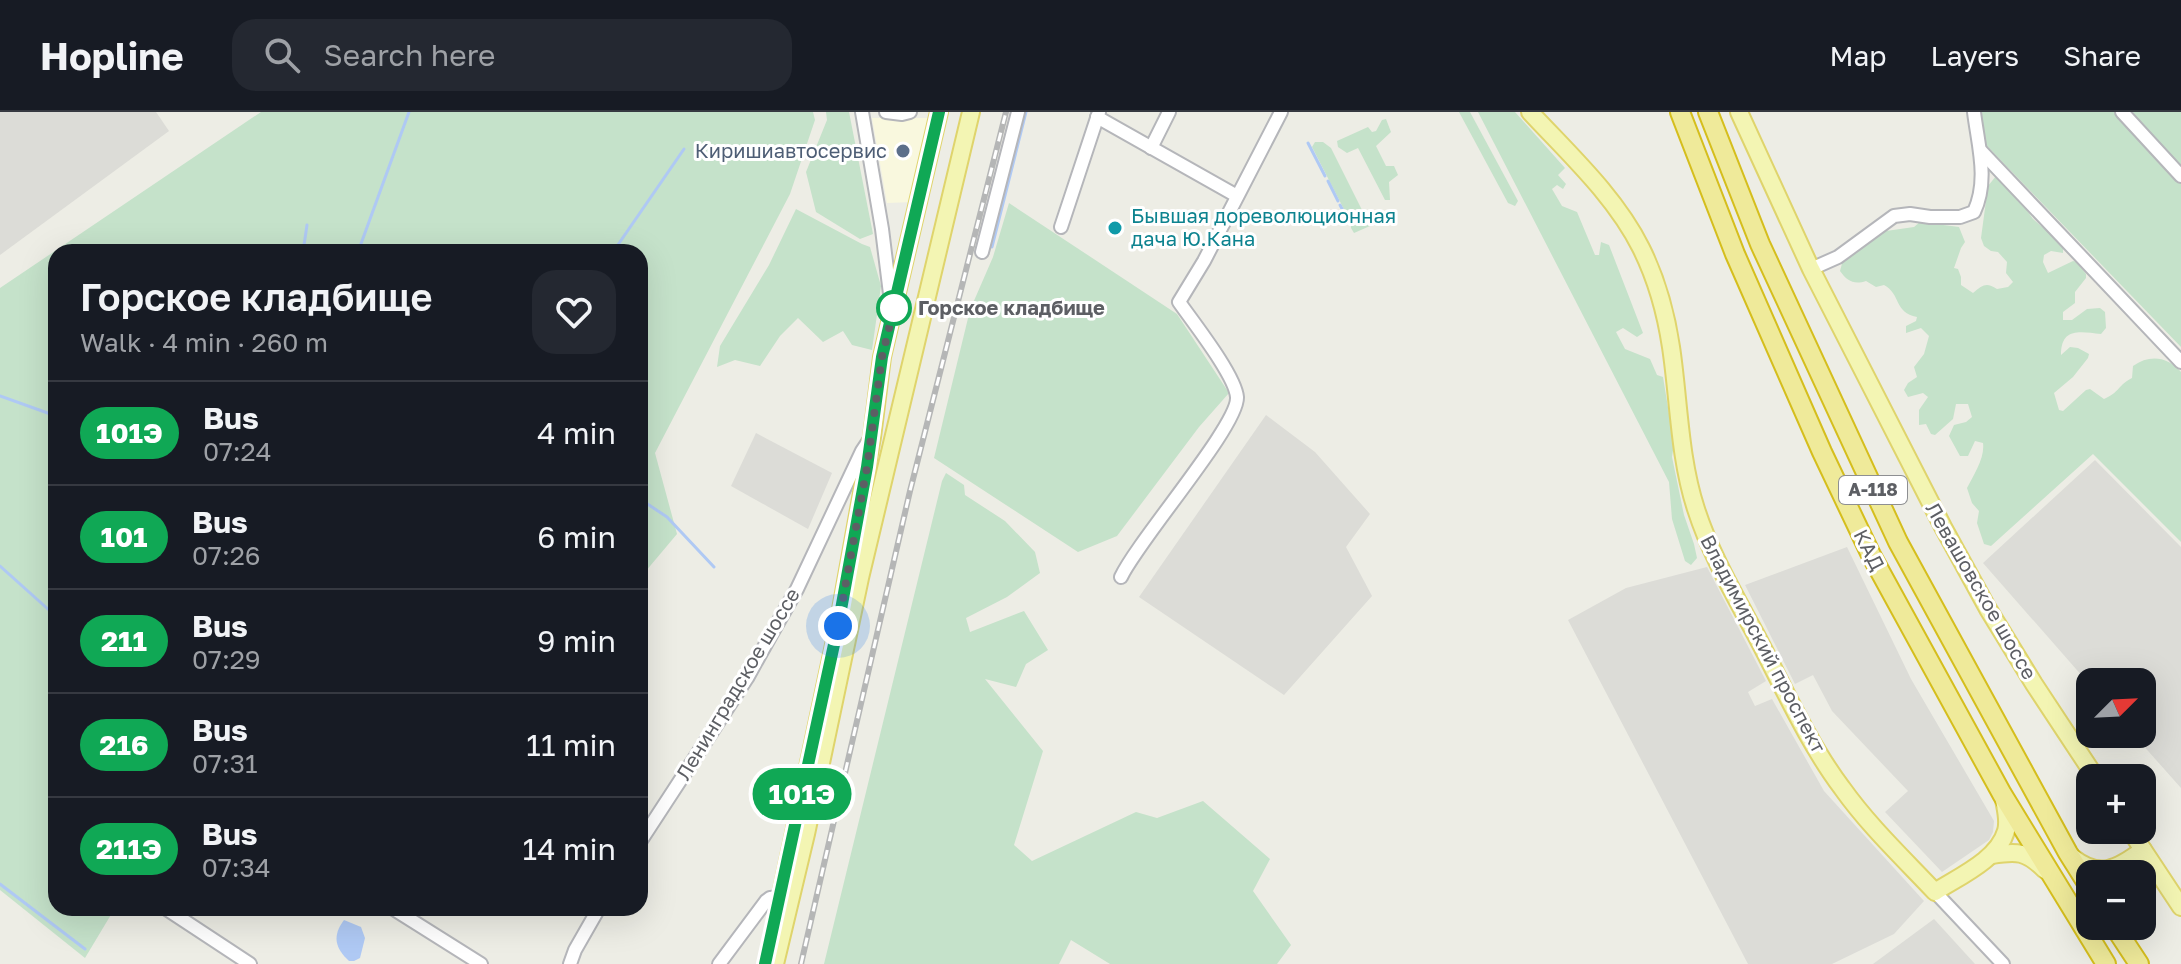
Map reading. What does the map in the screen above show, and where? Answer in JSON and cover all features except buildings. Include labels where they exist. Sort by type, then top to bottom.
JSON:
[{"type":"highway","name":"КАД","points":[[1680,112],[1735,254],[1871,555],[2002,794],[2106,964]]},
{"type":"highway","name":"КАД","points":[[1708,112],[1760,244],[1898,542],[2076,866]]},
{"type":"highway","points":[[2123,940],[2139,964]]},
{"type":"main road","points":[[765,964],[838,626],[872,437],[882,357],[939,112]]},
{"type":"main road","points":[[775,964],[860,578],[971,112]]},
{"type":"main road","name":"Владимирский проспект","points":[[1530,112],[1605,195],[1642,249],[1671,344],[1686,467],[1695,507],[1723,574],[1839,785],[1862,815],[1935,892]]},
{"type":"main road","name":"Левашовское шоссе","points":[[1739,112],[1811,269],[1912,467],[1988,609],[2087,764]]},
{"type":"main road","points":[[882,357],[891,373],[903,374],[909,368]]},
{"type":"main road","points":[[1935,892],[1992,855],[2008,823],[2002,794]]},
{"type":"main road","points":[[2139,844],[2181,907]]},
{"type":"main road","points":[[2130,860],[2143,850]]},
{"type":"main road","points":[[2068,853],[2077,860]]},
{"type":"main road","points":[[1992,855],[2026,855],[2049,874]]},
{"type":"street","points":[[862,112],[893,313]]},
{"type":"street","points":[[886,112],[910,112]]},
{"type":"street","points":[[982,252],[1018,112]]},
{"type":"street","points":[[1151,148],[1169,112]]},
{"type":"street","points":[[1121,577],[1142,542],[1234,414],[1237,397],[1230,377],[1179,302],[1204,261],[1281,112]]},
{"type":"street","points":[[1811,269],[1838,257],[1894,216],[1960,217],[1974,212],[1980,200],[1982,177],[1974,112]]},
{"type":"street","points":[[2122,112],[2181,176]]},
{"type":"street","points":[[1061,227],[1098,115],[1237,196]]},
{"type":"street","points":[[1980,150],[2181,362]]},
{"type":"street","name":"Ленинградское шоссе","points":[[648,829],[759,656],[797,589],[862,451],[872,437]]},
{"type":"street","name":"Владимирский проспект","points":[[1935,892],[2003,964]]},
{"type":"street","points":[[719,964],[766,901],[780,897]]},
{"type":"street","points":[[177,916],[250,964]]},
{"type":"street","points":[[405,916],[481,964]]},
{"type":"street","points":[[569,964],[595,916]]},
{"type":"shaded area","points":[[0,112],[156,112],[169,131],[0,255]]},
{"type":"shaded area","points":[[261,112],[813,112],[815,120],[790,194],[655,453],[677,534],[648,568],[648,244],[65,244]]},
{"type":"shaded area","points":[[826,112],[849,112],[873,234],[860,239],[816,212],[806,172],[827,120]]},
{"type":"shaded area","points":[[1459,112],[1470,112],[1518,201],[1515,206],[1508,203]]},
{"type":"shaded area","points":[[1478,112],[1515,112],[1565,168],[1558,175],[1566,184],[1563,189],[1557,185],[1552,189],[1562,206],[1577,212],[1595,255],[1599,255],[1601,242],[1609,245],[1643,333],[1637,337],[1623,328],[1616,332],[1625,349],[1650,359],[1657,375],[1663,377],[1674,444],[1672,457],[1697,558],[1691,565],[1685,561],[1672,519],[1669,482]]},
{"type":"shaded area","points":[[1981,112],[2181,112],[2181,347],[1985,144]]},
{"type":"shaded area","points":[[872,118],[929,118],[914,202],[887,203]]},
{"type":"shaded area","points":[[1386,119],[1391,132],[1376,146],[1386,166],[1394,166],[1398,175],[1389,182],[1390,200],[1385,200],[1358,148],[1347,153],[1338,147],[1337,141],[1368,127],[1372,132],[1376,131],[1382,120]]},
{"type":"shaded area","points":[[1315,142],[1323,142],[1331,148],[1370,226],[1354,233],[1312,147]]},
{"type":"shaded area","points":[[1996,176],[2009,185],[2033,219],[2063,245],[2063,253],[2051,251],[2044,255],[2043,262],[2048,273],[2073,261],[2086,274],[2075,292],[2075,303],[2063,312],[2063,320],[2072,320],[2087,309],[2100,308],[2105,312],[2106,328],[2101,334],[2073,333],[2064,340],[2061,355],[2070,347],[2089,354],[2073,377],[2054,393],[2059,410],[2063,411],[2086,390],[2090,389],[2104,399],[2109,397],[2132,378],[2133,366],[2139,362],[2165,360],[2181,372],[2181,542],[2093,454],[1991,546],[1984,544],[1977,523],[1979,511],[1972,503],[1967,488],[1981,460],[1983,443],[1975,441],[1968,456],[1960,456],[1949,436],[1954,425],[1972,417],[1968,404],[1956,404],[1953,419],[1935,435],[1931,434],[1926,424],[1919,425],[1919,410],[1928,397],[1923,393],[1908,397],[1904,390],[1917,377],[1914,367],[1924,354],[1929,336],[1921,328],[1906,333],[1906,326],[1916,321],[1917,317],[1905,312],[1884,285],[1876,287],[1866,281],[1851,281],[1840,271],[1844,256],[1879,232],[1914,227],[1920,222],[1959,227],[1965,242],[1954,268],[1958,269],[1961,285],[1973,293],[1985,285],[1997,289],[2008,287],[2013,282],[2006,273],[2007,262],[1998,252],[1984,246],[1981,238],[1988,186]]},
{"type":"shaded area","name":"Горское кладбище","points":[[1009,203],[1177,314],[1229,393],[1199,427],[1117,536],[1078,552],[934,458],[970,310],[993,257]]},
{"type":"shaded area","points":[[796,209],[870,247],[881,286],[872,350],[852,345],[843,331],[823,342],[798,318],[780,336],[760,366],[735,360],[717,367],[720,346],[769,265]]},
{"type":"shaded area","points":[[48,256],[48,916],[110,916],[85,958],[0,890],[0,288]]},
{"type":"shaded area","points":[[1266,415],[1315,452],[1370,514],[1346,547],[1372,596],[1284,695],[1139,597]]},
{"type":"shaded area","points":[[756,433],[832,473],[808,529],[731,486]]},
{"type":"shaded area","points":[[2095,460],[2181,547],[2181,788],[2145,748],[2156,748],[2156,668],[2076,669],[1983,563]]},
{"type":"shaded area","points":[[946,473],[964,485],[965,495],[1005,521],[1035,552],[1040,573],[1007,597],[966,618],[970,632],[1024,611],[1048,650],[1026,664],[1016,687],[985,679],[1043,751],[1014,845],[1032,861],[1136,812],[1157,818],[1203,801],[1270,859],[1253,891],[1291,945],[1277,964],[1110,964],[1071,940],[1059,964],[824,964]]},
{"type":"shaded area","points":[[1847,547],[1911,679],[1994,821],[1989,840],[1942,872],[1885,812],[1908,791],[1832,711],[1813,675],[1795,684],[1745,585]]},
{"type":"shaded area","points":[[1707,567],[1766,681],[1748,692],[1755,706],[1772,699],[1824,791],[1924,901],[1894,934],[1832,964],[1748,964],[1568,620],[1626,588]]},
{"type":"shaded area","points":[[1934,919],[1975,964],[1873,964]]},
{"type":"water","points":[[344,920],[361,927],[365,938],[360,958],[354,961],[349,961],[338,947],[338,931]]},
{"type":"waterway","points":[[361,244],[409,112]]},
{"type":"waterway","points":[[992,247],[1026,112]]},
{"type":"waterway","points":[[1308,143],[1325,176]]},
{"type":"waterway","points":[[619,244],[684,149]]},
{"type":"waterway","points":[[1328,181],[1338,201]]},
{"type":"waterway","points":[[1340,205],[1348,220]]},
{"type":"waterway","points":[[304,244],[307,225]]},
{"type":"waterway","points":[[0,396],[48,413]]},
{"type":"waterway","points":[[648,504],[667,517],[714,567]]},
{"type":"waterway","points":[[0,566],[48,609]]},
{"type":"waterway","points":[[0,884],[85,949]]},
{"type":"railway","points":[[801,964],[910,491],[1006,112]]},
{"type":"bus line","name":"101Э","points":[[765,964],[838,626],[872,437],[882,357],[939,112]]},
{"type":"place","name":"Киришиавтосервис","points":[[903,151]]},
{"type":"place","name":"Бывшая дореволюционная дача Ю.Кана","points":[[1115,228]]},
{"type":"place","name":"Горское кладбище","points":[[894,308]]},
{"type":"route","points":[[838,626],[872,437],[882,357],[894,308]]}]
